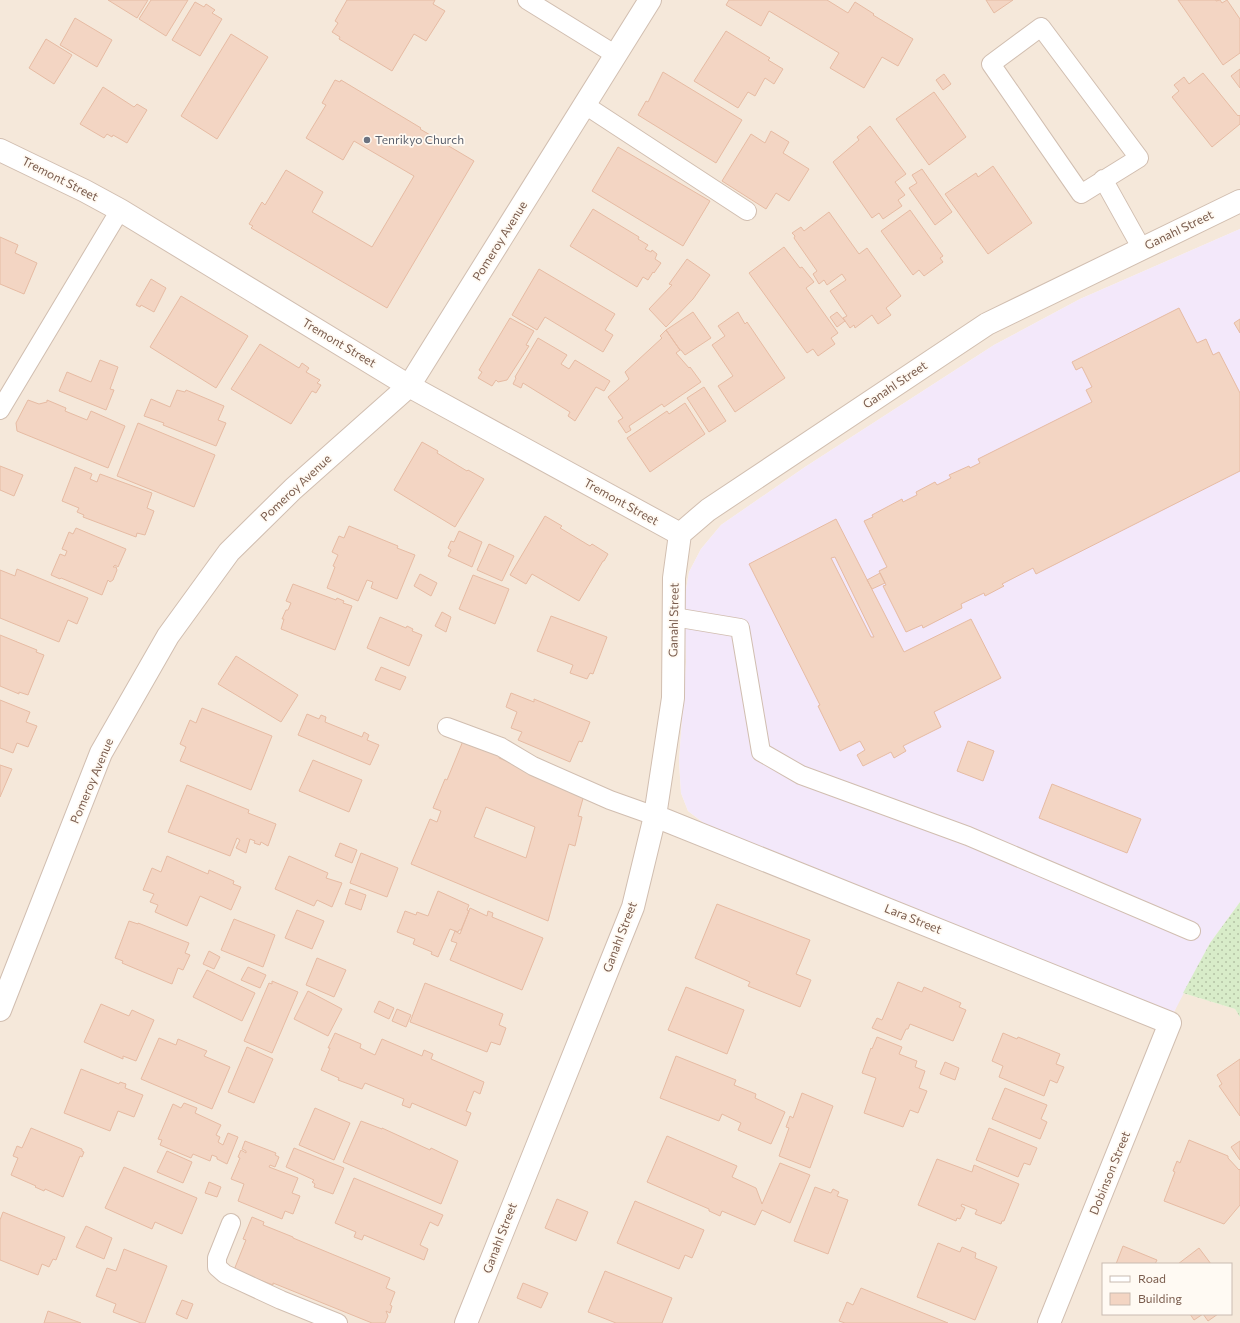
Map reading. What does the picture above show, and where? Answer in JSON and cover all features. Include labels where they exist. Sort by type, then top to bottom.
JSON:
[{"type":"street","name":"Pomeroy Avenue","points":[[0,1010],[101,753],[168,636],[229,552],[293,489],[410,386],[650,0]]},
{"type":"street","name":"Tremont Street","points":[[0,150],[85,191],[120,210],[410,386],[680,534]]},
{"type":"street","name":"Ganahl Street","points":[[466,1323],[553,1102],[633,906],[655,816],[673,698],[674,578],[680,534],[708,510],[987,324],[1240,201]]},
{"type":"street","name":"Lara Street","points":[[655,816],[1170,1023]]},
{"type":"street","name":"Dobinson Street","points":[[1049,1323],[1170,1023]]},
{"type":"lane","points":[[526,0],[616,55]]},
{"type":"lane","points":[[1041,27],[1139,158],[1104,179],[1080,194],[991,64],[1041,27]]},
{"type":"lane","points":[[585,105],[747,210]]},
{"type":"lane","points":[[1104,179],[1142,249]]},
{"type":"lane","points":[[0,410],[120,210]]},
{"type":"lane","points":[[674,617],[740,628],[761,752],[801,775],[968,836],[1191,931]]},
{"type":"lane","points":[[447,727],[500,747],[533,766],[610,800],[655,816]]},
{"type":"lane","points":[[231,1223],[217,1258],[217,1267],[225,1274],[281,1300],[338,1323]]},
{"type":"shaded area","points":[[0,0],[1240,0],[1240,229],[1080,299],[994,345],[805,467],[721,525],[701,549],[689,572],[684,601],[686,662],[679,761],[681,793],[688,811],[705,824],[1173,1014],[1183,993],[1235,1009],[1240,1017],[1240,1323],[0,1323]]},
{"type":"shaded area","points":[[1240,229],[1240,902],[1210,943],[1173,1014],[705,824],[688,811],[681,793],[679,761],[686,662],[684,601],[689,572],[701,549],[721,525],[805,467],[994,345],[1080,299]]},
{"type":"green space","points":[[1240,902],[1240,1017],[1235,1009],[1183,993],[1210,943]]},
{"type":"building","points":[[108,0],[148,0],[137,18]]},
{"type":"building","points":[[151,0],[188,0],[166,36],[139,19]]},
{"type":"building","points":[[347,0],[435,0],[433,4],[445,11],[426,41],[414,34],[392,71],[339,39],[340,37],[332,32],[338,23],[335,21]]},
{"type":"building","points":[[729,0],[827,0],[848,13],[855,2],[874,14],[873,15],[913,39],[898,66],[882,57],[864,88],[830,68],[839,53],[769,11],[761,26],[726,5]]},
{"type":"building","points":[[986,0],[1013,0],[994,13]]},
{"type":"building","points":[[1178,0],[1220,0],[1222,3],[1227,0],[1240,19],[1240,53],[1223,65]]},
{"type":"building","points":[[195,2],[204,7],[206,4],[215,10],[212,13],[222,19],[200,56],[172,40]]},
{"type":"building","points":[[75,18],[112,40],[97,67],[60,45]]},
{"type":"building","points":[[726,31],[770,58],[768,60],[783,69],[774,84],[765,78],[755,96],[748,92],[738,108],[694,81]]},
{"type":"building","points":[[231,34],[268,57],[217,139],[181,116]]},
{"type":"building","points":[[46,39],[72,55],[54,84],[29,68]]},
{"type":"building","points":[[1240,69],[1240,88],[1231,76]]},
{"type":"building","points":[[663,72],[742,120],[716,163],[638,115],[646,101],[648,102]]},
{"type":"building","points":[[1203,73],[1238,116],[1240,116],[1240,124],[1212,147],[1172,97],[1179,91],[1174,85],[1184,77],[1189,84]]},
{"type":"building","points":[[944,74],[951,84],[943,90],[936,80]]},
{"type":"building","points":[[335,80],[340,82],[341,80],[474,161],[387,308],[251,228],[253,226],[249,224],[262,202],[265,205],[286,170],[323,192],[312,212],[372,247],[414,176],[354,141],[343,160],[306,138],[326,105],[322,103]]},
{"type":"building","points":[[103,87],[134,107],[137,104],[147,110],[127,143],[113,135],[112,137],[107,134],[104,138],[80,124]]},
{"type":"building","points":[[934,92],[966,137],[929,165],[896,119]]},
{"type":"building","points":[[870,126],[906,174],[895,182],[905,195],[898,200],[902,206],[883,219],[879,213],[872,218],[833,162],[859,140],[857,137]]},
{"type":"building","points":[[771,131],[789,142],[783,153],[809,169],[789,201],[776,193],[766,209],[722,181],[751,134],[765,143]]},
{"type":"building","points":[[618,147],[710,201],[683,246],[592,191]]},
{"type":"building","points":[[993,166],[1032,223],[988,254],[945,194],[976,173],[978,177]]},
{"type":"building","points":[[922,169],[952,212],[935,225],[909,188],[917,183],[912,175]]},
{"type":"building","points":[[593,209],[639,237],[638,239],[648,245],[645,249],[651,252],[652,250],[657,254],[655,259],[661,263],[648,280],[643,277],[637,287],[570,246]]},
{"type":"building","points":[[910,210],[943,256],[940,258],[943,262],[924,276],[919,270],[913,275],[881,231]]},
{"type":"building","points":[[829,212],[859,254],[867,248],[901,296],[886,308],[891,315],[878,324],[872,315],[855,328],[854,325],[850,328],[843,318],[847,316],[830,291],[846,280],[842,274],[827,285],[824,280],[819,284],[813,274],[817,271],[794,238],[795,236],[792,233],[801,227],[804,231]]},
{"type":"building","points":[[0,237],[18,245],[15,253],[37,263],[24,294],[0,284]]},
{"type":"building","points":[[784,247],[800,268],[802,267],[814,282],[806,288],[838,333],[831,338],[835,344],[818,356],[813,349],[807,353],[749,273]]},
{"type":"building","points":[[687,259],[710,275],[693,299],[666,327],[649,309],[672,285],[669,284]]},
{"type":"building","points":[[539,269],[615,314],[605,330],[613,335],[603,352],[545,317],[537,330],[512,315]]},
{"type":"building","points":[[151,279],[166,288],[154,312],[141,305],[140,307],[136,305]]},
{"type":"building","points":[[181,296],[248,336],[216,388],[150,347]]},
{"type":"building","points":[[1179,308],[1197,343],[1206,339],[1213,355],[1219,352],[1240,393],[1240,471],[1036,574],[1033,568],[1002,584],[1004,586],[985,596],[984,593],[961,604],[962,608],[923,628],[922,625],[906,632],[883,586],[886,585],[879,571],[887,567],[864,521],[902,499],[903,502],[917,495],[916,492],[935,482],[937,485],[951,478],[949,475],[980,463],[978,459],[1092,402],[1086,390],[1092,387],[1082,367],[1076,370],[1072,362]]},
{"type":"building","points":[[693,312],[711,338],[685,355],[666,330]]},
{"type":"building","points":[[738,312],[745,324],[747,322],[785,378],[735,412],[718,386],[733,376],[712,345],[725,336],[718,326]]},
{"type":"building","points":[[837,312],[845,321],[837,327],[830,317]]},
{"type":"building","points":[[510,318],[534,331],[526,345],[529,346],[507,380],[498,382],[496,380],[492,386],[478,378],[482,372],[479,370]]},
{"type":"building","points":[[1240,319],[1240,333],[1234,323]]},
{"type":"building","points":[[666,330],[680,350],[676,353],[689,368],[690,367],[701,382],[664,407],[662,404],[629,426],[631,430],[626,433],[618,421],[623,418],[608,397],[629,379],[625,372],[662,338],[660,336]]},
{"type":"building","points":[[538,338],[567,355],[561,364],[569,369],[575,360],[610,381],[604,391],[596,387],[575,421],[568,416],[570,412],[523,383],[521,388],[513,384],[516,378],[515,377]]},
{"type":"building","points":[[260,344],[299,368],[302,363],[309,368],[306,372],[320,380],[317,383],[321,385],[316,393],[312,391],[291,424],[231,389]]},
{"type":"building","points":[[100,360],[118,367],[110,389],[114,390],[106,410],[59,391],[67,372],[91,382]]},
{"type":"building","points":[[704,387],[726,421],[709,432],[687,398]]},
{"type":"building","points":[[177,390],[185,392],[186,390],[224,406],[218,420],[226,423],[216,446],[163,425],[164,423],[144,416],[151,399],[170,407]]},
{"type":"building","points":[[28,400],[39,404],[47,402],[47,400],[66,408],[65,411],[87,420],[91,411],[125,426],[108,468],[17,431],[16,423]]},
{"type":"building","points":[[685,403],[705,434],[650,472],[627,438],[667,411],[669,414]]},
{"type":"building","points":[[138,423],[215,455],[194,507],[117,476]]},
{"type":"building","points":[[422,442],[467,471],[468,470],[484,479],[455,527],[394,490]]},
{"type":"building","points":[[0,466],[23,475],[14,496],[0,490]]},
{"type":"building","points":[[75,467],[92,474],[90,479],[97,482],[100,474],[152,493],[147,508],[154,511],[145,535],[137,533],[136,537],[83,517],[84,515],[77,512],[79,508],[62,501]]},
{"type":"building","points":[[545,516],[562,526],[560,528],[590,546],[592,544],[608,554],[579,601],[532,574],[526,584],[510,575]]},
{"type":"building","points":[[836,519],[904,652],[971,619],[1001,678],[934,712],[941,727],[903,746],[906,751],[894,758],[891,752],[863,766],[857,755],[865,750],[860,741],[840,751],[818,706],[820,705],[749,564]],"holes":[[[835,557],[874,637],[871,637],[831,558]]]},
{"type":"building","points":[[349,526],[398,546],[397,548],[415,555],[397,599],[371,588],[373,582],[367,580],[358,601],[327,588],[335,567],[333,566],[338,555],[332,552],[339,536],[344,538]]},
{"type":"building","points":[[76,528],[126,549],[118,567],[115,565],[113,567],[116,567],[117,570],[113,580],[110,582],[108,580],[102,595],[51,575],[60,554],[65,556],[67,551],[62,549],[69,532],[73,534]]},
{"type":"building","points":[[459,531],[482,542],[472,567],[448,556],[451,550],[448,548],[451,541],[454,542]]},
{"type":"building","points":[[489,544],[514,556],[502,581],[477,570]]},
{"type":"building","points":[[17,569],[88,598],[77,624],[68,620],[59,642],[0,618],[0,570],[15,576]]},
{"type":"building","points":[[880,573],[885,583],[872,589],[867,580]]},
{"type":"building","points":[[420,574],[437,583],[431,596],[414,586]]},
{"type":"building","points":[[473,575],[509,589],[495,624],[459,609]]},
{"type":"building","points":[[293,584],[336,600],[337,598],[344,601],[343,603],[352,606],[335,650],[281,629],[284,619],[282,619],[291,603],[286,601]]},
{"type":"building","points":[[442,612],[451,617],[446,632],[435,626]]},
{"type":"building","points":[[551,616],[607,637],[593,674],[590,673],[587,679],[570,673],[573,665],[537,651]]},
{"type":"building","points":[[380,617],[406,628],[407,626],[413,629],[412,631],[422,635],[409,666],[367,648]]},
{"type":"building","points":[[0,635],[37,650],[36,652],[44,655],[28,695],[19,692],[19,694],[0,686]]},
{"type":"building","points":[[236,656],[298,695],[281,722],[218,684]]},
{"type":"building","points":[[381,667],[406,677],[400,690],[375,680]]},
{"type":"building","points":[[511,693],[534,702],[534,699],[590,722],[582,742],[579,741],[570,762],[518,740],[522,732],[511,728],[517,712],[506,707]]},
{"type":"building","points":[[0,700],[30,712],[26,722],[37,726],[28,747],[17,743],[13,753],[0,748]]},
{"type":"building","points":[[202,708],[272,736],[251,790],[180,761],[186,747],[180,744],[190,720],[196,723]]},
{"type":"building","points":[[307,714],[319,719],[321,715],[326,717],[325,722],[362,737],[364,732],[369,735],[367,740],[379,745],[370,765],[298,735]]},
{"type":"building","points":[[465,736],[501,751],[499,758],[565,785],[584,795],[578,816],[582,817],[575,846],[569,844],[548,921],[411,864],[430,819],[437,822],[441,811],[433,808],[445,779],[447,780]],"holes":[[[486,807],[535,827],[526,858],[474,837]]]},
{"type":"building","points":[[968,741],[994,751],[983,781],[957,771]]},
{"type":"building","points":[[313,760],[362,780],[349,812],[299,791]]},
{"type":"building","points":[[0,765],[12,769],[0,797]]},
{"type":"building","points":[[1052,784],[1141,819],[1127,853],[1039,818]]},
{"type":"building","points":[[187,785],[249,810],[248,813],[276,824],[268,846],[261,842],[260,845],[254,843],[255,841],[250,839],[246,853],[236,848],[240,840],[237,838],[230,856],[168,832]]},
{"type":"building","points":[[340,843],[357,850],[352,863],[335,856]]},
{"type":"building","points":[[361,853],[398,868],[387,897],[350,883]]},
{"type":"building","points":[[167,856],[208,874],[209,870],[234,881],[233,884],[241,887],[231,910],[200,896],[187,926],[155,912],[158,905],[150,902],[154,894],[143,890],[152,868],[161,872]]},
{"type":"building","points":[[289,856],[328,873],[326,878],[342,883],[332,907],[317,900],[314,906],[275,889]]},
{"type":"building","points":[[350,889],[366,895],[361,910],[345,904]]},
{"type":"building","points":[[438,891],[469,905],[467,910],[469,911],[461,930],[458,932],[450,929],[438,957],[431,954],[432,952],[413,944],[415,939],[397,932],[405,911],[416,915],[417,912],[428,916]]},
{"type":"building","points":[[717,904],[810,940],[796,974],[811,980],[800,1007],[748,986],[750,982],[695,958]]},
{"type":"building","points":[[470,908],[487,916],[488,911],[493,913],[492,917],[543,938],[522,990],[450,960],[457,943],[451,941],[455,931],[460,934]]},
{"type":"building","points":[[297,910],[324,921],[312,949],[285,938]]},
{"type":"building","points":[[234,919],[275,935],[263,967],[221,950]]},
{"type":"building","points":[[129,921],[138,923],[189,943],[185,953],[190,955],[183,970],[178,968],[172,984],[122,963],[123,961],[115,958]]},
{"type":"building","points":[[209,951],[220,957],[214,969],[203,964]]},
{"type":"building","points":[[317,958],[346,970],[334,997],[306,985]]},
{"type":"building","points":[[248,967],[266,975],[260,988],[241,980]]},
{"type":"building","points":[[207,970],[255,993],[242,1021],[193,997]]},
{"type":"building","points":[[272,981],[298,992],[272,1053],[244,1041],[269,983],[272,984]]},
{"type":"building","points":[[898,982],[922,992],[924,987],[961,1003],[959,1007],[966,1010],[953,1041],[910,1024],[901,1040],[872,1028],[877,1018],[882,1020]]},
{"type":"building","points":[[425,983],[503,1014],[499,1025],[506,1028],[500,1045],[491,1042],[487,1052],[410,1022]]},
{"type":"building","points":[[686,987],[744,1010],[727,1054],[668,1030]]},
{"type":"building","points":[[308,991],[342,1009],[328,1036],[294,1019]]},
{"type":"building","points":[[379,1001],[394,1008],[389,1019],[374,1012]]},
{"type":"building","points":[[101,1004],[129,1016],[132,1010],[154,1020],[136,1061],[123,1056],[123,1059],[84,1042]]},
{"type":"building","points":[[397,1009],[411,1015],[406,1027],[392,1021]]},
{"type":"building","points":[[335,1033],[361,1044],[360,1048],[375,1055],[382,1039],[422,1056],[424,1050],[433,1054],[431,1059],[484,1082],[480,1094],[474,1091],[466,1111],[471,1113],[466,1126],[412,1103],[410,1108],[402,1105],[404,1099],[365,1083],[362,1089],[338,1080],[339,1078],[321,1070],[330,1048],[328,1048]]},
{"type":"building","points":[[1003,1033],[1017,1039],[1018,1037],[1060,1054],[1056,1064],[1064,1067],[1057,1083],[1050,1080],[1044,1096],[999,1077],[1003,1066],[992,1061]]},
{"type":"building","points":[[877,1037],[902,1047],[899,1054],[917,1061],[915,1067],[925,1071],[919,1088],[927,1091],[918,1113],[910,1110],[903,1127],[864,1113],[876,1078],[862,1073],[871,1048],[872,1049]]},
{"type":"building","points":[[159,1038],[176,1045],[178,1039],[207,1051],[204,1056],[230,1067],[212,1109],[141,1079]]},
{"type":"building","points":[[247,1047],[273,1059],[254,1103],[228,1092]]},
{"type":"building","points":[[676,1056],[736,1080],[734,1085],[756,1094],[755,1098],[785,1112],[771,1144],[738,1130],[741,1123],[722,1114],[719,1121],[660,1098]]},
{"type":"building","points":[[1240,1059],[1240,1116],[1219,1086],[1222,1084],[1217,1075]]},
{"type":"building","points":[[945,1062],[959,1068],[955,1080],[940,1074]]},
{"type":"building","points":[[81,1069],[119,1084],[120,1082],[126,1084],[125,1088],[143,1095],[134,1117],[118,1111],[110,1131],[64,1113]]},
{"type":"building","points":[[1005,1088],[1047,1105],[1041,1119],[1047,1122],[1040,1139],[992,1119]]},
{"type":"building","points":[[802,1093],[833,1106],[810,1168],[779,1156],[789,1128],[786,1127],[790,1116],[793,1118]]},
{"type":"building","points":[[184,1103],[197,1108],[195,1113],[221,1125],[216,1135],[220,1137],[218,1142],[223,1145],[228,1133],[238,1137],[227,1164],[212,1155],[210,1161],[193,1154],[191,1158],[160,1145],[162,1140],[158,1139],[173,1104],[181,1108]]},
{"type":"building","points":[[315,1108],[350,1123],[334,1160],[299,1145]]},
{"type":"building","points":[[361,1121],[382,1128],[430,1150],[431,1148],[458,1161],[441,1204],[343,1162]]},
{"type":"building","points":[[31,1128],[82,1149],[84,1152],[82,1157],[80,1156],[63,1197],[45,1189],[44,1191],[11,1175],[18,1158],[13,1156],[17,1146],[22,1148]]},
{"type":"building","points":[[989,1128],[1037,1148],[1030,1165],[1024,1163],[1018,1177],[976,1160]]},
{"type":"building","points":[[667,1136],[737,1166],[732,1177],[756,1188],[762,1204],[780,1163],[810,1175],[790,1223],[762,1210],[755,1225],[722,1211],[720,1216],[709,1211],[709,1209],[647,1182]]},
{"type":"building","points":[[1189,1140],[1228,1156],[1228,1158],[1239,1170],[1240,1169],[1240,1205],[1224,1224],[1164,1201],[1175,1172],[1173,1171],[1177,1161],[1180,1163]]},
{"type":"building","points":[[245,1141],[276,1153],[275,1155],[279,1157],[275,1167],[270,1165],[269,1167],[298,1178],[292,1193],[300,1196],[293,1214],[285,1211],[282,1219],[238,1201],[244,1184],[231,1179],[240,1158],[238,1157],[241,1150],[246,1153],[246,1151],[242,1149]]},
{"type":"building","points":[[1240,1141],[1240,1160],[1231,1147]]},
{"type":"building","points":[[294,1148],[344,1168],[333,1194],[314,1187],[315,1184],[312,1182],[314,1180],[286,1167]]},
{"type":"building","points":[[167,1151],[192,1162],[183,1183],[157,1172]]},
{"type":"building","points":[[937,1159],[972,1172],[974,1165],[1019,1184],[1004,1221],[1002,1221],[1001,1224],[975,1214],[977,1210],[962,1204],[961,1206],[965,1208],[960,1219],[957,1218],[956,1221],[918,1205]]},
{"type":"building","points":[[124,1167],[197,1198],[182,1234],[155,1222],[152,1229],[105,1208]]},
{"type":"building","points":[[354,1178],[443,1215],[438,1226],[430,1222],[420,1245],[428,1249],[424,1260],[364,1235],[362,1240],[354,1237],[356,1232],[335,1223]]},
{"type":"building","points":[[209,1182],[221,1187],[217,1197],[205,1193]]},
{"type":"building","points":[[815,1187],[831,1193],[833,1189],[839,1192],[837,1196],[848,1200],[828,1254],[794,1241]]},
{"type":"building","points":[[557,1199],[588,1212],[576,1241],[545,1228]]},
{"type":"building","points":[[635,1201],[704,1230],[692,1258],[685,1255],[679,1269],[617,1243]]},
{"type":"building","points":[[3,1212],[65,1237],[56,1260],[53,1259],[49,1267],[42,1264],[38,1275],[0,1260],[0,1220]]},
{"type":"building","points":[[252,1217],[264,1222],[263,1225],[390,1278],[386,1288],[395,1292],[390,1305],[392,1306],[390,1313],[386,1311],[388,1316],[385,1323],[372,1323],[273,1283],[273,1285],[234,1270],[246,1240],[243,1239]]},
{"type":"building","points":[[86,1226],[112,1238],[104,1259],[76,1247]]},
{"type":"building","points":[[938,1243],[960,1252],[962,1247],[976,1253],[975,1258],[997,1267],[975,1320],[917,1297]]},
{"type":"building","points":[[1123,1246],[1157,1260],[1156,1263],[1116,1263]]},
{"type":"building","points":[[1199,1248],[1210,1263],[1179,1263]]},
{"type":"building","points":[[124,1249],[167,1266],[145,1323],[141,1323],[113,1312],[116,1304],[96,1296],[107,1268],[116,1271]]},
{"type":"building","points":[[605,1271],[672,1298],[662,1323],[616,1323],[588,1312]]},
{"type":"building","points":[[523,1283],[548,1293],[541,1308],[517,1298]]},
{"type":"building","points":[[861,1288],[948,1323],[845,1323],[839,1321],[847,1302],[853,1305]]},
{"type":"building","points":[[182,1300],[193,1304],[187,1319],[176,1314]]},
{"type":"building","points":[[48,1311],[81,1323],[44,1323]]},
{"type":"building","points":[[1191,1315],[1202,1315],[1194,1320]]},
{"type":"building","points":[[1204,1315],[1217,1315],[1208,1321]]},
{"type":"place","name":"Tenrikyo Church","points":[[367,140]]}]
